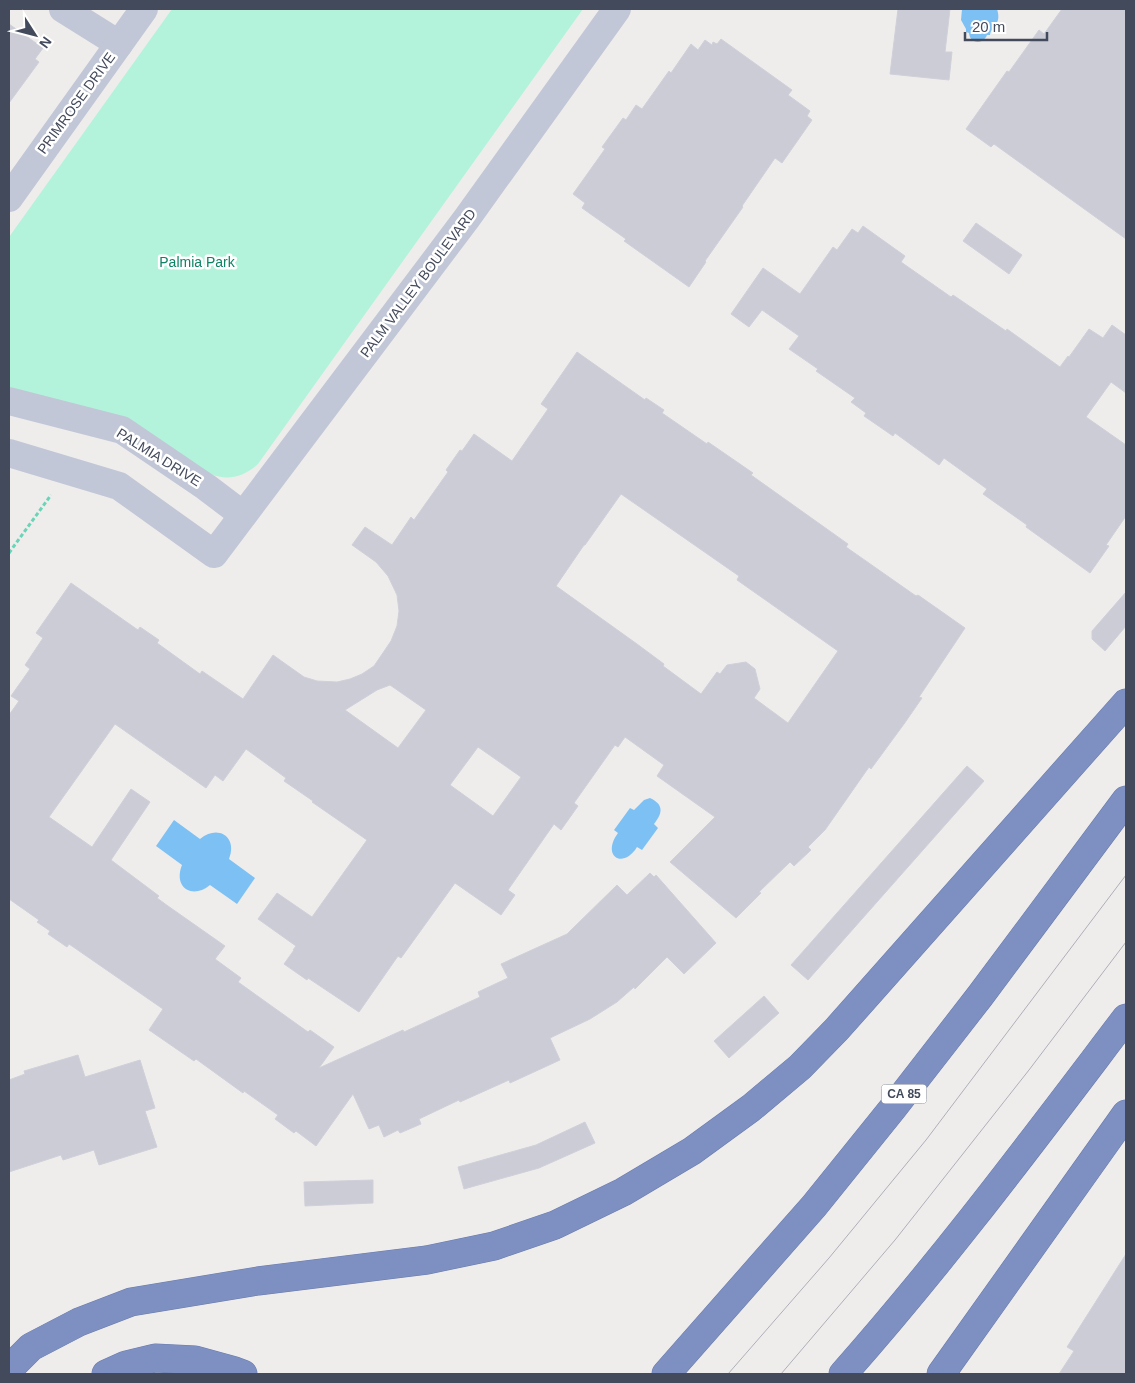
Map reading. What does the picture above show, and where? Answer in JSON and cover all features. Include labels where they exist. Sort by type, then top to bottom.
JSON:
[{"type":"highway","points":[[9,1369],[31,1347],[79,1322],[131,1302],[258,1282],[427,1260],[494,1246],[555,1225],[623,1192],[692,1151],[751,1108],[800,1067],[837,1029],[1126,704]]},
{"type":"highway","name":"CA 85","points":[[666,1374],[814,1206],[893,1108],[980,996],[1126,800]]},
{"type":"highway","points":[[843,1374],[884,1328],[968,1226],[1126,1018]]},
{"type":"highway","points":[[941,1374],[1126,1114]]},
{"type":"highway","points":[[106,1374],[126,1365],[155,1358],[195,1360],[235,1370],[243,1374]]},
{"type":"street","points":[[63,9],[119,44]]},
{"type":"street","name":"PRIMROSE DRIVE","points":[[9,198],[144,9]]},
{"type":"street","name":"PALM VALLEY BOULEVARD","points":[[68,470],[119,486],[214,554],[467,218],[617,9]]},
{"type":"street","name":"PALMIA DRIVE","points":[[9,401],[122,430],[206,487],[243,515]]},
{"type":"street","points":[[9,452],[68,470]]},
{"type":"path","points":[[9,553],[68,470]]},
{"type":"green space","name":"Palmia Park","points":[[172,9],[583,9],[258,464],[247,472],[235,477],[210,474],[81,407],[9,387],[9,237]]},
{"type":"water","points":[[962,9],[997,9],[998,21],[990,35],[987,35],[980,42],[974,41],[969,33],[966,32],[961,20]]},
{"type":"water","points":[[650,798],[658,804],[661,810],[654,824],[658,828],[642,850],[637,847],[626,858],[620,859],[616,857],[613,854],[612,848],[613,841],[618,833],[614,830],[630,808],[634,810],[644,800]]},
{"type":"water","points":[[174,820],[200,839],[213,833],[219,833],[229,839],[231,851],[229,859],[255,878],[237,904],[210,885],[197,891],[191,891],[182,885],[180,873],[182,865],[156,846]]},
{"type":"building","points":[[898,9],[950,9],[945,52],[952,52],[949,80],[890,74]]},
{"type":"building","points":[[1062,9],[1126,9],[1126,239],[994,144],[991,147],[966,129],[1039,30],[1044,34]]},
{"type":"building","points":[[9,24],[43,48],[35,59],[39,62],[9,103]]},
{"type":"building","points":[[721,39],[792,90],[788,95],[810,111],[807,116],[812,120],[782,163],[775,158],[689,287],[624,241],[626,239],[582,208],[585,203],[573,194],[605,149],[602,147],[623,118],[626,120],[636,105],[642,109],[691,44],[698,50],[705,40],[712,45],[713,42],[717,44]]},
{"type":"building","points":[[976,223],[1022,255],[1009,274],[963,241]]},
{"type":"building","points":[[863,226],[905,256],[901,262],[951,297],[953,295],[1006,331],[1007,329],[1060,367],[1089,329],[1103,338],[1112,325],[1126,335],[1126,393],[1111,382],[1086,417],[1126,445],[1126,516],[1106,545],[1109,546],[1090,573],[983,494],[987,489],[944,458],[939,465],[895,433],[893,436],[864,416],[866,413],[851,402],[855,398],[816,371],[818,369],[789,349],[799,336],[762,310],[749,327],[731,314],[763,268],[800,294],[833,247],[837,250],[852,229],[858,233]]},
{"type":"building","points":[[577,352],[645,400],[646,398],[664,410],[662,413],[707,444],[708,442],[753,473],[751,475],[848,544],[846,547],[965,628],[919,697],[922,698],[904,724],[871,769],[869,767],[825,830],[808,847],[811,850],[794,866],[790,862],[736,918],[670,862],[715,817],[657,776],[664,765],[625,737],[618,747],[615,745],[574,803],[578,806],[561,830],[554,824],[508,890],[515,895],[501,915],[455,883],[401,958],[398,956],[359,1012],[284,964],[296,946],[258,919],[277,893],[312,917],[367,840],[284,781],[286,778],[246,749],[223,781],[215,775],[206,788],[115,724],[49,817],[92,847],[131,789],[150,802],[111,860],[159,896],[157,898],[225,946],[215,959],[241,978],[238,982],[308,1032],[310,1030],[334,1047],[319,1068],[480,997],[478,992],[508,978],[501,964],[567,934],[617,885],[627,895],[650,873],[654,877],[656,875],[716,943],[684,974],[667,957],[635,989],[634,987],[617,1002],[590,1019],[550,1038],[560,1060],[510,1083],[509,1080],[460,1102],[459,1100],[419,1119],[421,1124],[400,1133],[398,1130],[384,1137],[379,1125],[369,1129],[353,1094],[316,1146],[296,1131],[294,1133],[275,1119],[278,1115],[244,1091],[243,1093],[196,1059],[194,1061],[149,1030],[163,1009],[69,944],[67,947],[48,934],[50,931],[37,922],[39,920],[9,899],[9,715],[19,701],[11,696],[30,669],[25,665],[43,638],[36,633],[71,583],[138,630],[140,627],[159,640],[157,643],[200,674],[202,671],[243,699],[273,655],[304,677],[317,681],[337,682],[362,674],[374,666],[391,641],[397,626],[399,611],[397,595],[388,576],[376,562],[352,545],[365,527],[392,545],[411,517],[414,520],[448,472],[446,470],[474,434],[512,461],[548,409],[541,404]],"holes":[[[621,494],[739,576],[737,580],[838,651],[788,723],[754,698],[760,689],[755,669],[746,662],[727,665],[720,674],[717,672],[701,694],[663,666],[664,664],[556,586]],[[390,685],[426,710],[398,748],[345,710],[377,690]],[[478,747],[521,777],[493,816],[450,785]]]},
{"type":"building","points":[[1126,592],[1126,626],[1105,651],[1092,639],[1092,631]]},
{"type":"building","points":[[967,766],[984,781],[808,980],[791,965]]},
{"type":"building","points":[[764,996],[779,1013],[729,1058],[714,1041]]},
{"type":"building","points":[[78,1055],[85,1077],[140,1060],[155,1108],[145,1111],[157,1147],[99,1165],[94,1150],[63,1160],[61,1155],[9,1172],[9,1080],[25,1074],[24,1071]]},
{"type":"building","points":[[585,1122],[595,1143],[539,1168],[464,1189],[458,1167],[536,1145]]},
{"type":"building","points":[[373,1180],[373,1203],[305,1206],[304,1182]]},
{"type":"building","points":[[1126,1254],[1126,1374],[1059,1374],[1074,1351],[1067,1347]]},
{"type":"tram line","points":[[728,1374],[829,1258],[926,1140],[1126,875]]},
{"type":"tram line","points":[[781,1374],[895,1240],[1029,1070],[1126,942]]}]
